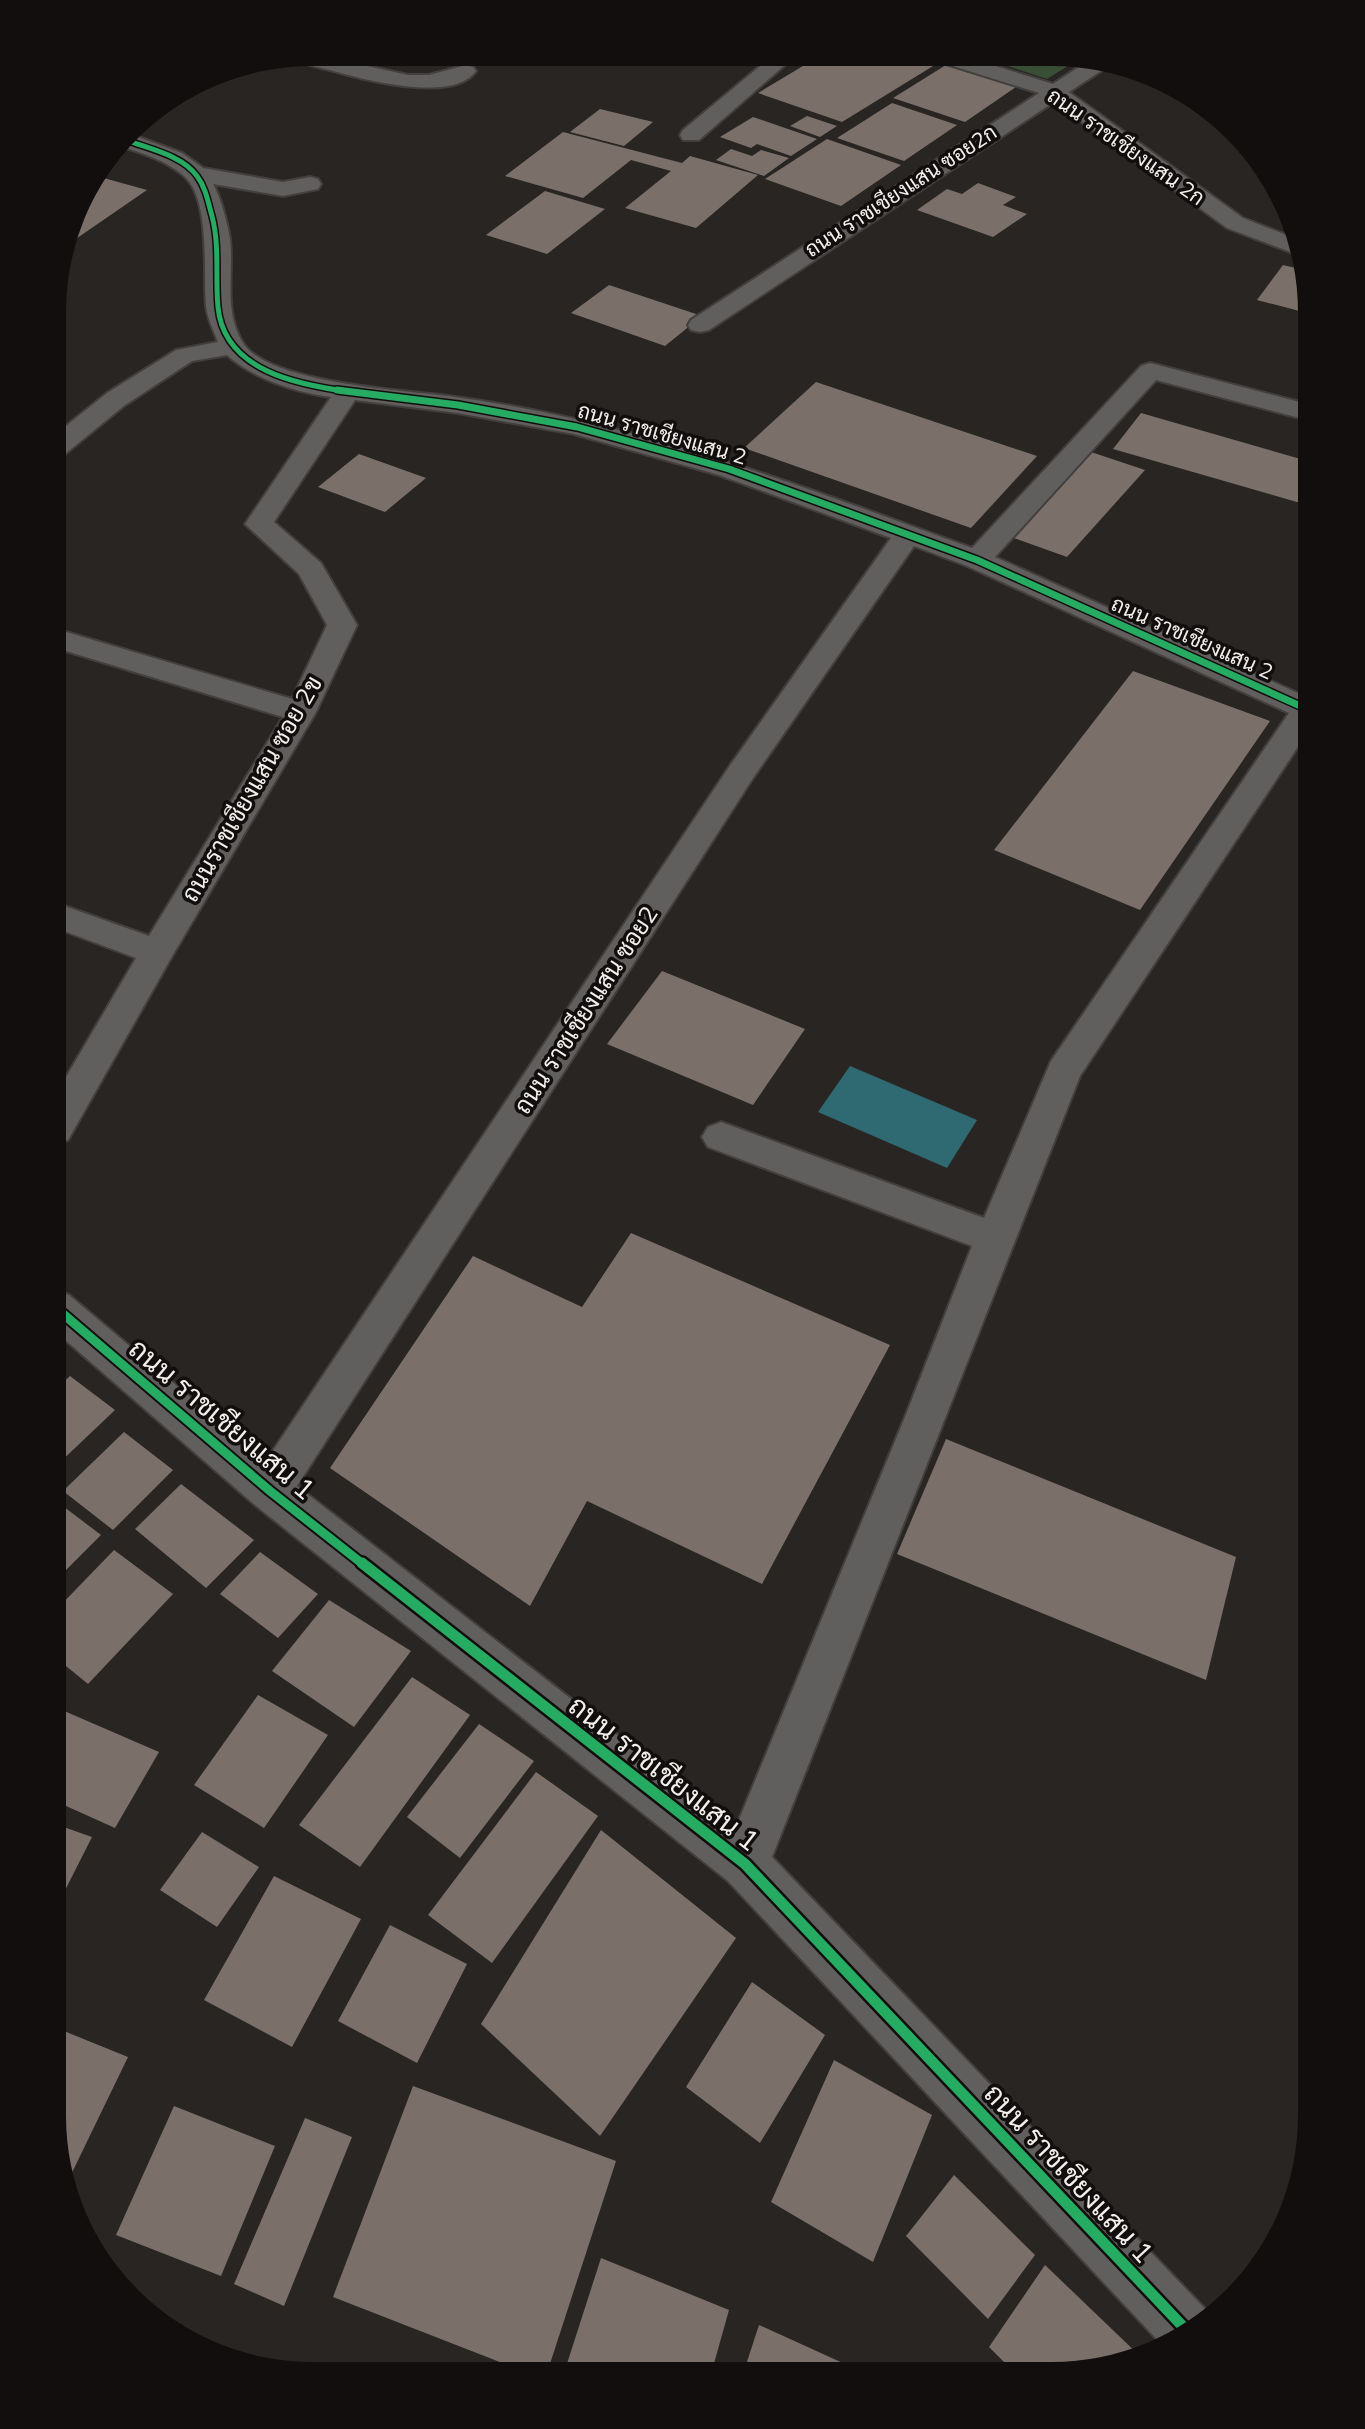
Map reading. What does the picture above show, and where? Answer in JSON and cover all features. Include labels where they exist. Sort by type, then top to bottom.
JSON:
[{"type":"street","points":[[691,135],[773,66]]},
{"type":"street","name":"ถนน ราชเชียงแสน 2ก","points":[[973,66],[1053,91],[1235,223],[1288,244]]},
{"type":"street","points":[[348,67],[406,81],[441,82],[466,71]]},
{"type":"street","name":"ถนน ราชเชียงแสน ซอย2ก","points":[[700,325],[1088,70]]},
{"type":"street","points":[[66,440],[116,399],[185,355],[232,348],[218,309],[218,239],[205,190],[196,174],[174,158],[135,143]]},
{"type":"street","points":[[196,174],[283,189],[310,184]]},
{"type":"street","name":"ถนน ราชเชียงแสน 2","points":[[232,348],[253,365],[314,387],[470,407],[577,427],[729,469],[977,560],[1298,705]]},
{"type":"street","points":[[977,560],[1150,371],[1298,410]]},
{"type":"street","name":"ถนนราชเชียงแสน ซอย 2ข","points":[[66,1111],[157,952],[301,712],[342,625],[311,569],[259,524],[347,393]]},
{"type":"street","name":"ถนน ราชเชียงแสน ซอย2","points":[[271,1492],[742,771],[908,534]]},
{"type":"street","points":[[66,641],[301,712]]},
{"type":"street","name":"ถนน ราชเชียงแสน 2","points":[[995,1238],[1064,1071],[1298,722]]},
{"type":"street","points":[[66,919],[157,952]]},
{"type":"street","points":[[721,1137],[995,1238],[926,1417],[745,1864]]},
{"type":"street","name":"ถนน ราชเชียงแสน 1","points":[[66,1316],[271,1492],[745,1864],[1181,2326]]},
{"type":"green space","points":[[1008,66],[1066,67],[1047,79]]},
{"type":"water","points":[[850,1066],[977,1120],[947,1168],[818,1112]]},
{"type":"building","points":[[802,66],[933,66],[842,122],[758,93]]},
{"type":"building","points":[[944,66],[1016,87],[965,122],[893,98]]},
{"type":"building","points":[[892,103],[957,125],[904,161],[837,138]]},
{"type":"building","points":[[600,109],[653,122],[624,146],[570,132]]},
{"type":"building","points":[[807,116],[837,126],[820,137],[790,126]]},
{"type":"building","points":[[753,117],[817,139],[791,156],[757,144],[751,148],[720,137]]},
{"type":"building","points":[[563,132],[682,163],[690,156],[758,175],[696,228],[625,208],[671,171],[631,160],[583,198],[505,176]]},
{"type":"building","points":[[827,139],[901,165],[841,206],[765,179]]},
{"type":"building","points":[[731,149],[752,156],[761,150],[789,158],[764,176],[716,160]]},
{"type":"building","points":[[106,179],[147,190],[79,237],[92,204]]},
{"type":"building","points":[[978,183],[1016,197],[1003,205],[1027,214],[993,237],[917,210],[947,189],[962,194]]},
{"type":"building","points":[[545,191],[605,209],[547,254],[486,235]]},
{"type":"building","points":[[1283,265],[1294,268],[1298,311],[1257,300]]},
{"type":"building","points":[[609,285],[702,316],[665,346],[571,313]]},
{"type":"building","points":[[816,382],[1037,456],[971,528],[744,448]]},
{"type":"building","points":[[1141,413],[1298,458],[1298,502],[1113,449]]},
{"type":"building","points":[[1091,452],[1145,470],[1067,557],[1011,537]]},
{"type":"building","points":[[359,454],[426,478],[385,512],[318,487]]},
{"type":"building","points":[[1133,671],[1270,721],[1140,910],[994,850]]},
{"type":"building","points":[[662,971],[805,1029],[753,1105],[607,1044]]},
{"type":"building","points":[[631,1233],[890,1345],[762,1584],[587,1501],[530,1606],[330,1468],[473,1256],[582,1307]]},
{"type":"building","points":[[70,1376],[115,1410],[66,1457],[66,1380]]},
{"type":"building","points":[[124,1432],[173,1470],[113,1530],[66,1493],[66,1488]]},
{"type":"building","points":[[946,1439],[1236,1557],[1206,1680],[897,1554]]},
{"type":"building","points":[[181,1484],[254,1540],[206,1588],[135,1529]]},
{"type":"building","points":[[66,1508],[101,1535],[66,1570]]},
{"type":"building","points":[[114,1550],[173,1594],[88,1684],[66,1666],[66,1600]]},
{"type":"building","points":[[260,1552],[318,1594],[278,1638],[220,1594]]},
{"type":"building","points":[[329,1600],[411,1651],[354,1727],[272,1671]]},
{"type":"building","points":[[412,1677],[470,1715],[360,1867],[299,1825]]},
{"type":"building","points":[[258,1695],[328,1735],[264,1828],[194,1785]]},
{"type":"building","points":[[66,1712],[159,1752],[115,1828],[66,1806]]},
{"type":"building","points":[[479,1724],[534,1761],[460,1858],[407,1817]]},
{"type":"building","points":[[536,1772],[598,1816],[492,1963],[428,1915]]},
{"type":"building","points":[[66,1828],[92,1837],[66,1888]]},
{"type":"building","points":[[601,1830],[736,1938],[600,2136],[481,2024]]},
{"type":"building","points":[[202,1832],[259,1867],[217,1927],[160,1890]]},
{"type":"building","points":[[274,1876],[361,1919],[292,2047],[204,2000]]},
{"type":"building","points":[[390,1925],[467,1964],[417,2063],[338,2021]]},
{"type":"building","points":[[752,1982],[825,2035],[760,2143],[686,2087]]},
{"type":"building","points":[[66,2032],[128,2057],[73,2171],[66,2116]]},
{"type":"building","points":[[834,2060],[932,2115],[873,2262],[771,2202]]},
{"type":"building","points":[[413,2086],[616,2161],[551,2362],[500,2362],[333,2297]]},
{"type":"building","points":[[174,2106],[275,2146],[221,2276],[116,2235]]},
{"type":"building","points":[[305,2118],[352,2137],[284,2306],[234,2284]]},
{"type":"building","points":[[954,2175],[1035,2255],[988,2319],[906,2236]]},
{"type":"building","points":[[601,2258],[729,2310],[714,2362],[568,2362]]},
{"type":"building","points":[[1045,2265],[1132,2349],[1100,2358],[1068,2362],[1004,2362],[989,2347]]},
{"type":"building","points":[[759,2325],[841,2362],[747,2362]]},
{"type":"cycle path","points":[[135,143],[174,158],[196,174],[205,190],[218,239],[218,309],[232,347],[253,365],[314,387],[458,405],[577,427],[729,469],[977,560],[1298,705]]},
{"type":"cycle path","points":[[66,1316],[270,1491],[745,1864],[1182,2325]]}]
